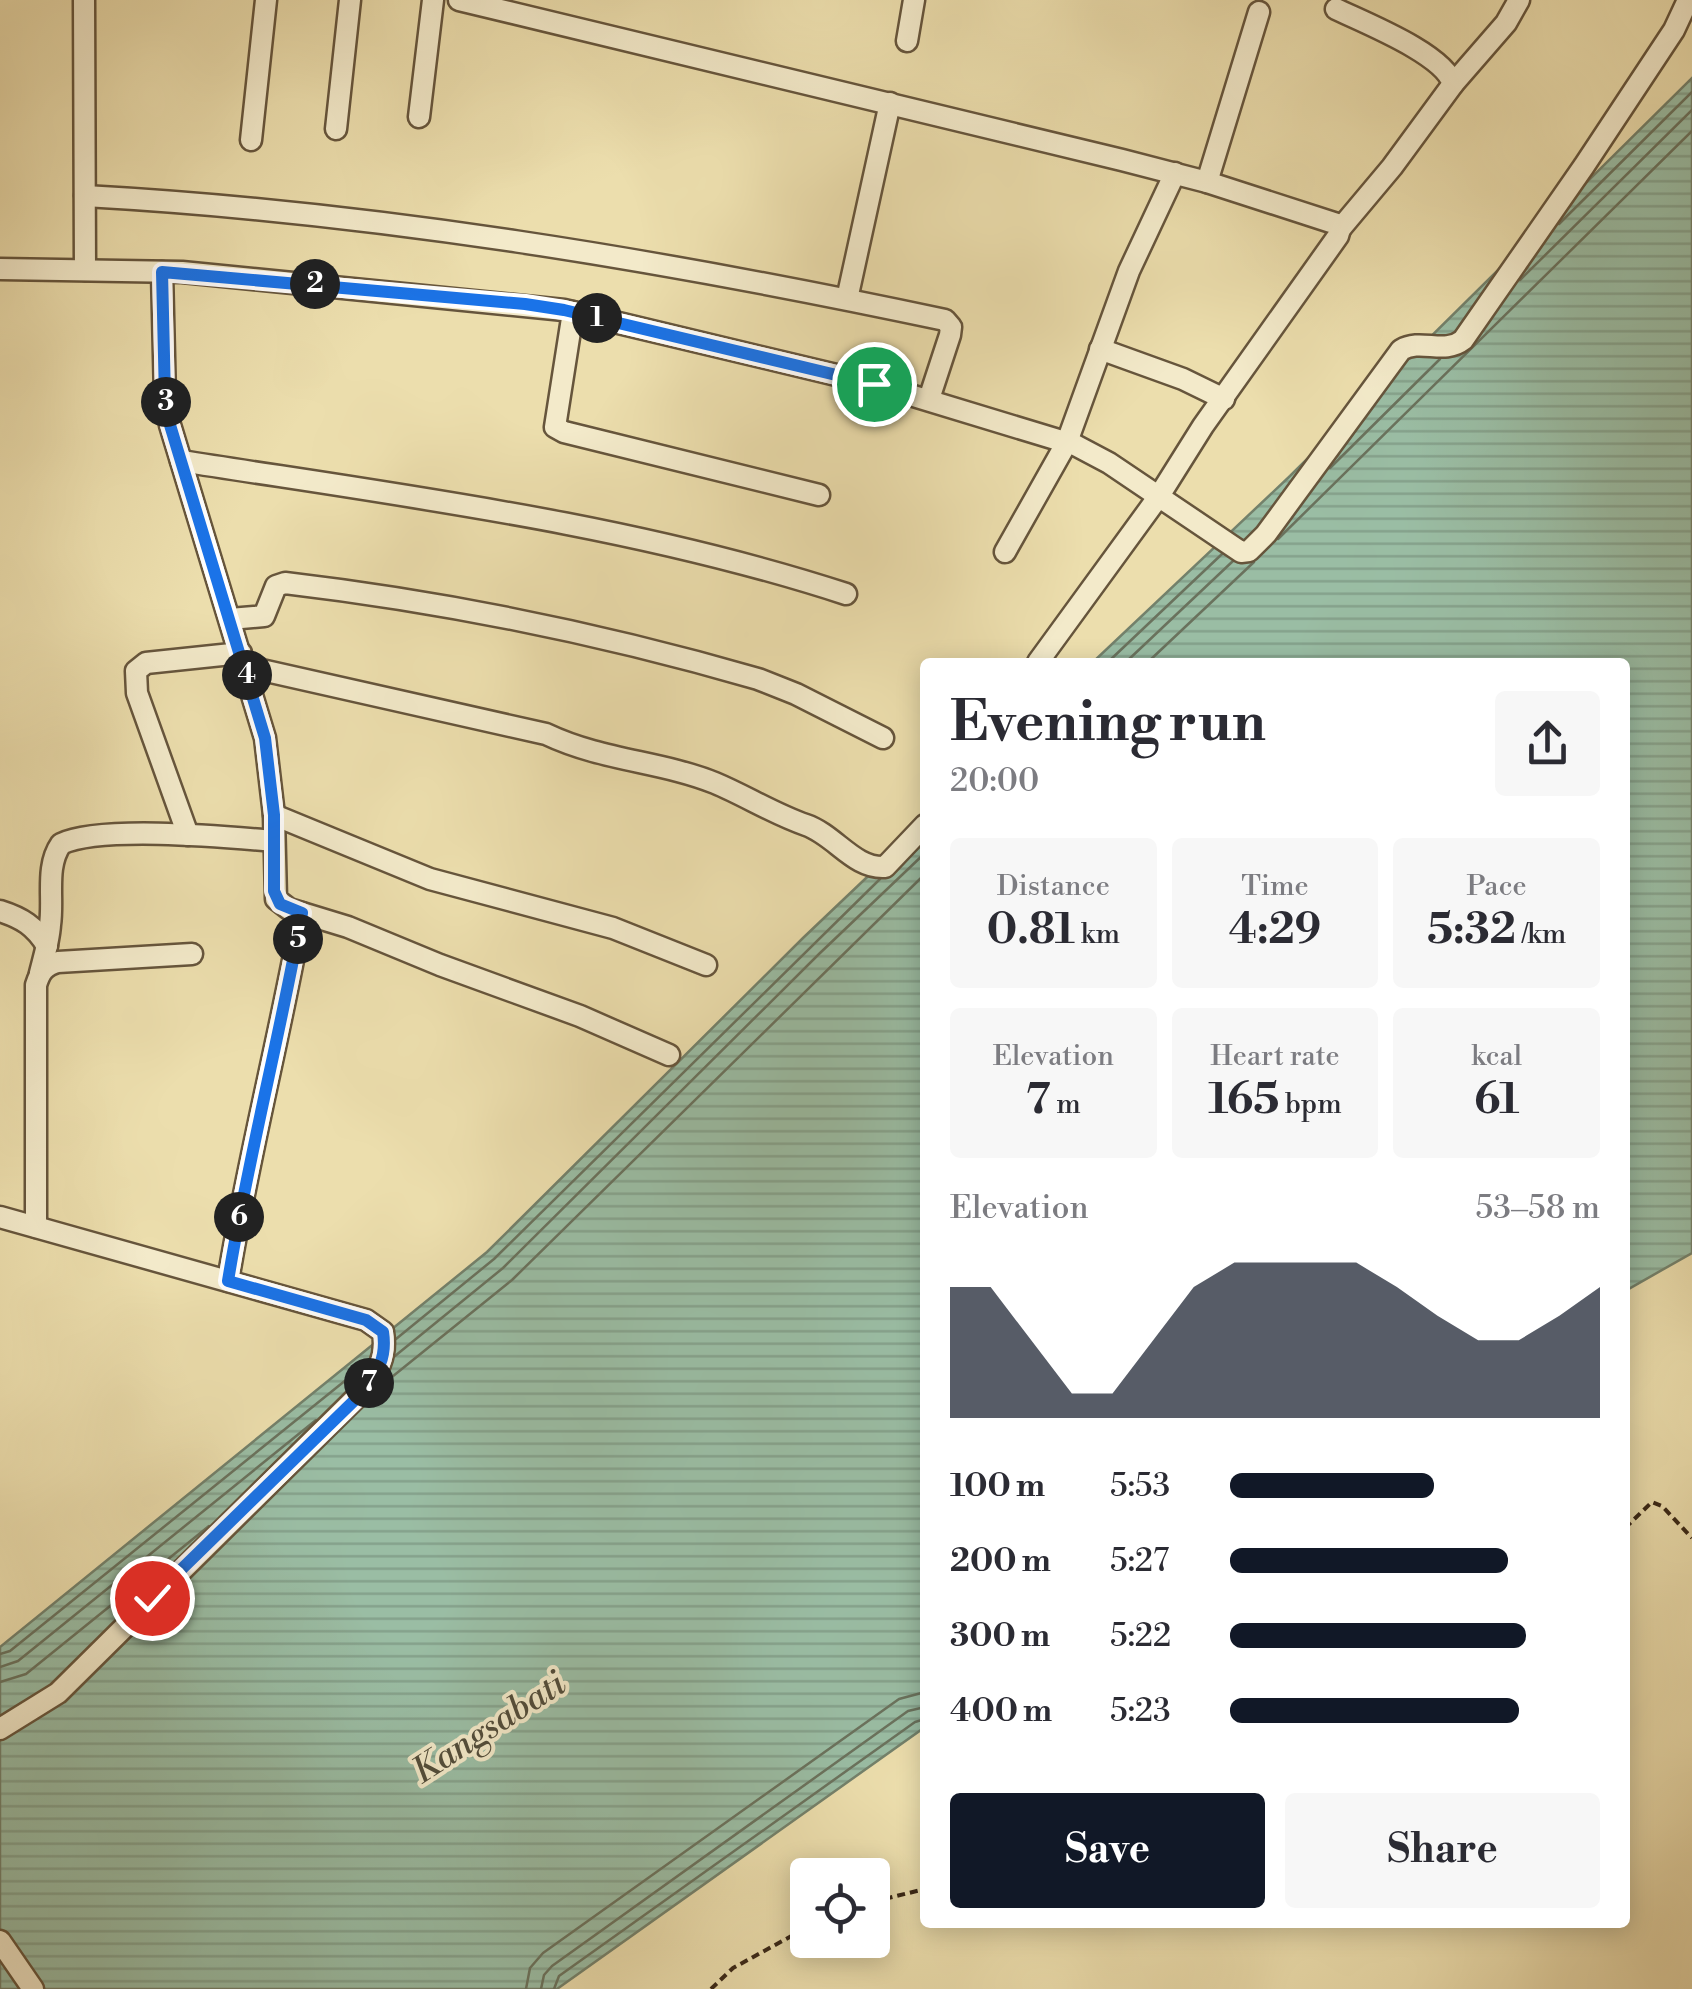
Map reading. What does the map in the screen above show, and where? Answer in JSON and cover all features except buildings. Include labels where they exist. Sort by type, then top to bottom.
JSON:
[{"type":"street","points":[[84,0],[85,270]]},
{"type":"street","points":[[251,140],[266,0]]},
{"type":"street","points":[[336,129],[350,0]]},
{"type":"street","points":[[420,118],[432,0]]},
{"type":"street","points":[[460,0],[1207,182],[1337,224],[1340,229]]},
{"type":"street","points":[[907,42],[914,0]]},
{"type":"street","points":[[1041,658],[1159,496],[1340,229],[1506,23],[1519,0]]},
{"type":"street","points":[[0,269],[162,272],[525,304],[574,312],[929,399],[1066,442],[1109,463],[1241,552],[1258,544],[1401,350],[1410,344],[1451,348],[1462,340],[1604,136],[1674,30],[1688,0]]},
{"type":"street","points":[[1336,9],[1400,40],[1436,63],[1453,84]]},
{"type":"street","points":[[1207,182],[1259,12]]},
{"type":"street","points":[[847,299],[890,103]]},
{"type":"street","points":[[1005,552],[1066,442],[1129,271],[1175,174]]},
{"type":"street","points":[[85,196],[193,202],[440,232],[678,268],[949,322],[950,336],[929,399]]},
{"type":"street","points":[[162,272],[165,398],[265,738],[274,815],[276,898],[288,909],[348,927],[580,1016],[669,1056]]},
{"type":"street","points":[[574,312],[555,427],[819,495]]},
{"type":"street","points":[[1100,349],[1184,379],[1224,399]]},
{"type":"street","points":[[181,461],[696,550],[846,594]]},
{"type":"street","points":[[230,619],[264,616],[272,591],[285,583],[482,611],[758,679],[883,738]]},
{"type":"street","points":[[188,835],[137,693],[136,671],[159,660],[242,659],[530,730],[582,751],[714,783],[825,834],[873,868],[885,867],[920,830]]},
{"type":"street","points":[[274,815],[430,879],[613,928],[706,965]]},
{"type":"street","points":[[36,1227],[36,985],[47,946],[55,853],[61,844],[91,837],[188,835],[274,841]]},
{"type":"street","points":[[0,911],[28,923],[47,946]]},
{"type":"street","points":[[228,1281],[280,1038],[302,913]]},
{"type":"street","points":[[40,974],[47,965],[58,962],[192,954]]},
{"type":"street","points":[[0,1217],[366,1320],[383,1332],[385,1347],[381,1366],[363,1392],[58,1692],[0,1729]]},
{"type":"street","points":[[0,1942],[33,1989]]},
{"type":"path","points":[[1630,1523],[1652,1502],[1662,1506],[1692,1538]]},
{"type":"path","points":[[890,1898],[920,1890]]},
{"type":"path","points":[[710,1989],[733,1968],[790,1937]]},
{"type":"water","points":[[1692,78],[1692,1253],[1630,1288],[1630,658],[1097,658],[1290,476]]},
{"type":"water","name":"Kangsabati","points":[[920,827],[920,1731],[557,1989],[0,1989],[0,1647],[487,1252]]},
{"type":"route","points":[[152,1598],[363,1392],[381,1366],[385,1347],[383,1332],[366,1320],[228,1281],[280,1038],[302,913],[280,904],[274,891],[274,815],[265,738],[170,425],[165,398],[162,272],[564,310],[874,384]]}]
